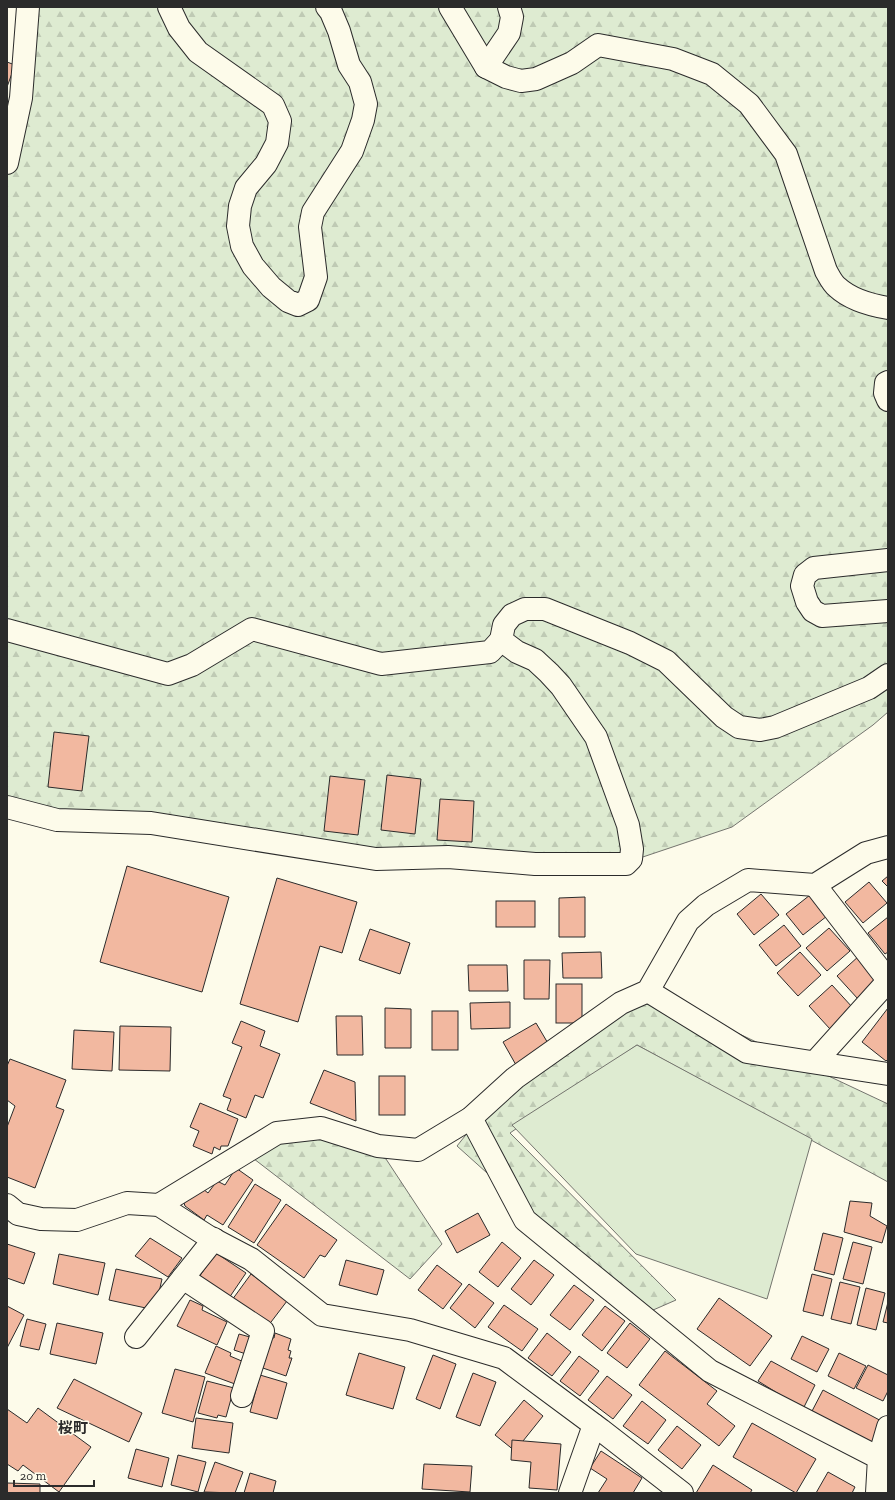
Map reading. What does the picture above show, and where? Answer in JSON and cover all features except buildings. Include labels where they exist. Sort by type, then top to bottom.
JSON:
[{"type":"street","points":[[7,164],[21,98],[28,7]]},
{"type":"street","points":[[169,7],[179,28],[198,52],[273,105],[280,121],[277,143],[266,164],[246,188],[240,206],[238,226],[242,246],[253,266],[271,287],[288,301],[298,305],[308,300],[316,277],[310,226],[313,212],[352,151],[364,120],[366,104],[360,82],[349,65],[339,31],[331,12],[327,7]]},
{"type":"street","points":[[450,7],[486,67],[513,79],[521,81],[536,79],[572,63],[598,45],[673,59],[712,74],[749,104],[786,154],[826,272],[836,286],[853,298],[874,306],[888,308]]},
{"type":"street","points":[[486,67],[509,32],[512,17],[508,7]]},
{"type":"street","points":[[888,382],[886,383],[884,393],[888,400]]},
{"type":"street","points":[[888,560],[814,568],[805,575],[802,586],[807,602],[813,611],[822,616],[888,611]]},
{"type":"street","points":[[7,630],[168,674],[192,665],[252,629],[381,664],[490,652],[501,640],[504,625],[512,615],[525,609],[545,609],[630,643],[666,661],[724,717],[739,727],[760,730],[775,727],[869,688],[888,675]]},
{"type":"street","points":[[7,807],[57,820],[151,823],[376,859],[448,857],[535,864],[626,864],[631,859],[632,848],[628,825],[596,737],[561,686],[549,673],[536,660],[517,652],[501,640]]},
{"type":"street","points":[[159,1205],[277,1133],[321,1128],[378,1146],[418,1150],[470,1118],[515,1078],[621,1004],[648,991],[688,921],[706,905],[748,880],[815,885],[866,853],[888,847]]},
{"type":"street","points":[[815,885],[888,981],[815,1062]]},
{"type":"street","points":[[648,991],[747,1052],[888,1074]]},
{"type":"street","points":[[470,1118],[525,1220],[710,1371],[879,1458]]},
{"type":"street","points":[[7,1205],[18,1214],[41,1219],[70,1220],[77,1220],[127,1203],[159,1205],[214,1239],[251,1259],[322,1315],[410,1330],[504,1358],[682,1493]]},
{"type":"street","points":[[136,1337],[214,1239]]},
{"type":"street","points":[[183,1278],[263,1331],[242,1396]]},
{"type":"street","points":[[570,1493],[594,1425]]},
{"type":"street","points":[[877,1493],[879,1458],[888,1427]]},
{"type":"green space","points":[[29,7],[888,7],[888,712],[873,725],[732,827],[619,865],[465,863],[7,809],[7,132]]},
{"type":"green space","points":[[648,991],[888,1104],[888,1182],[637,1045],[510,1133],[676,1300],[644,1314],[457,1146],[528,1057]]},
{"type":"green space","points":[[637,1045],[812,1139],[767,1299],[636,1254],[512,1125]]},
{"type":"green space","points":[[321,1128],[386,1159],[442,1244],[410,1279],[245,1152]]},
{"type":"district","name":"桜町","points":[[73,1428]]}]
